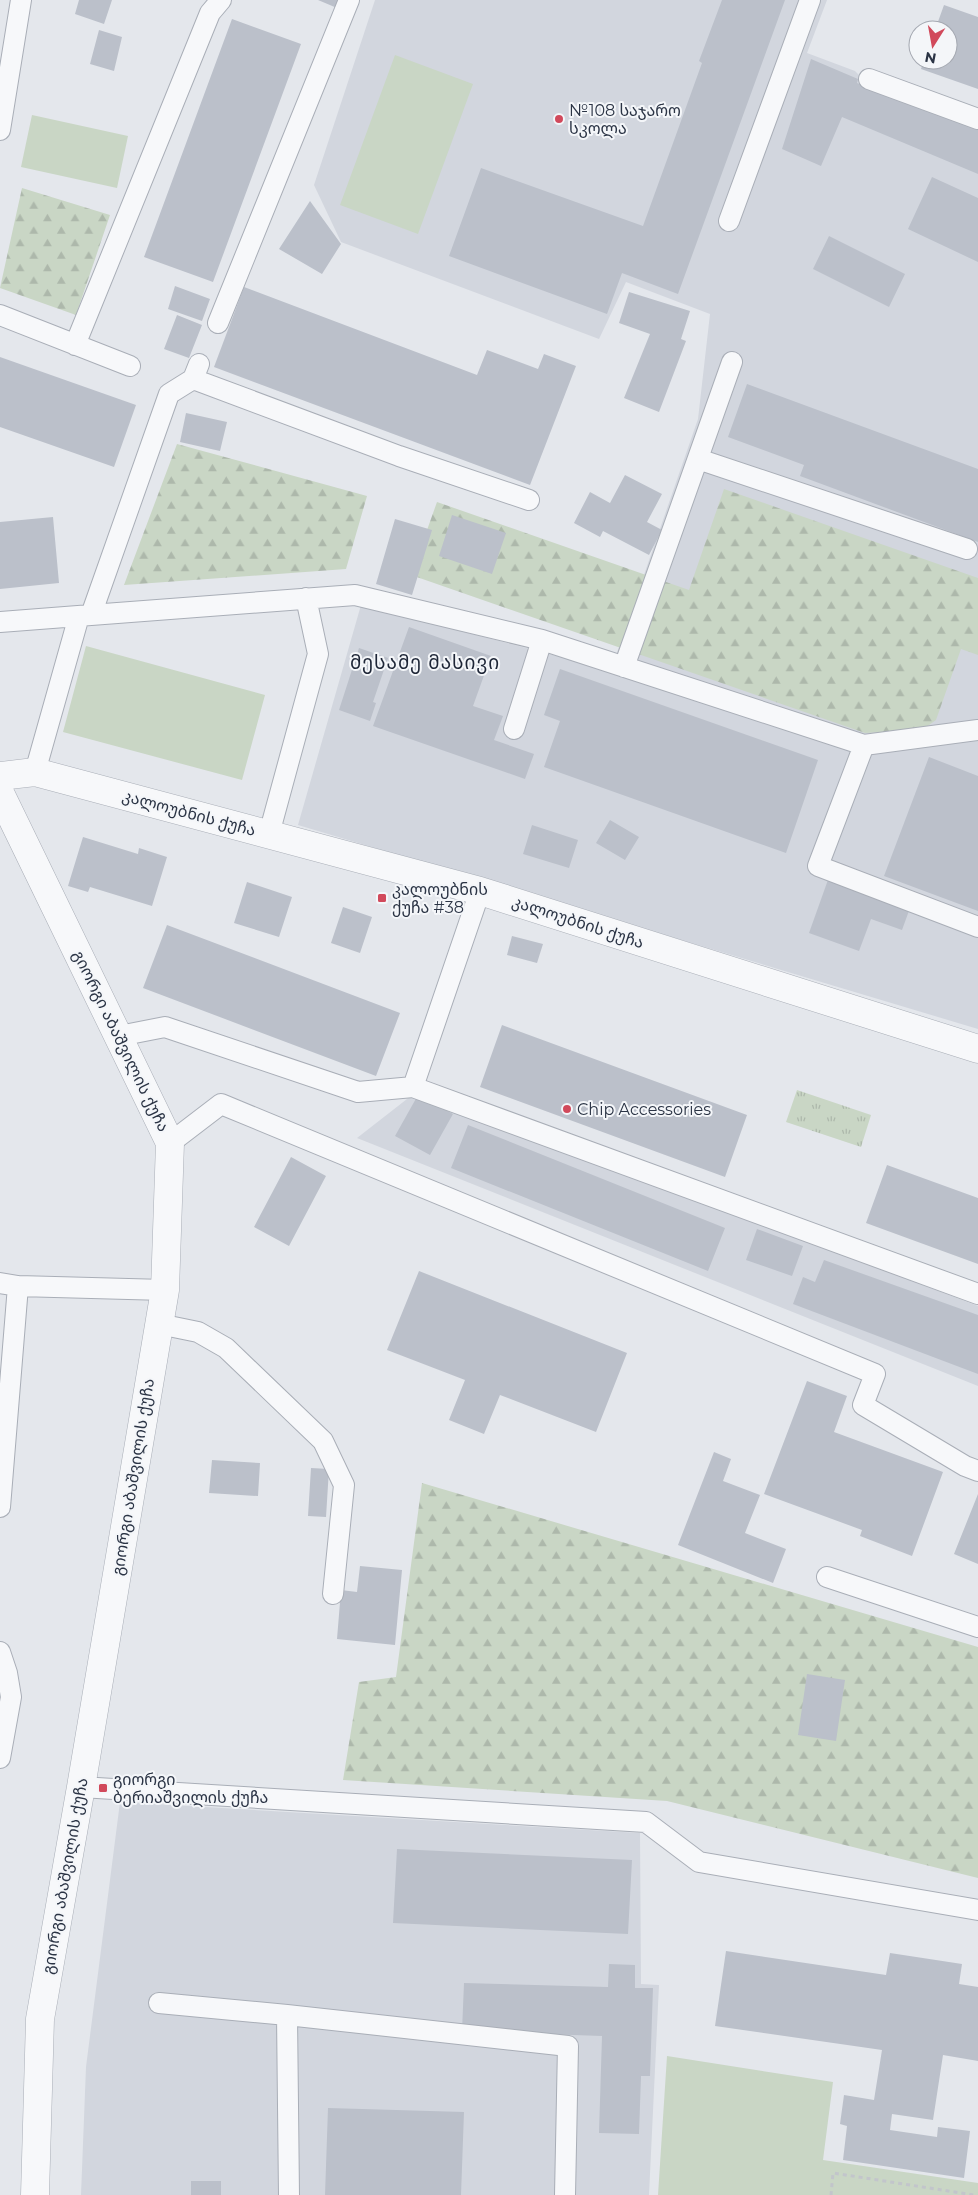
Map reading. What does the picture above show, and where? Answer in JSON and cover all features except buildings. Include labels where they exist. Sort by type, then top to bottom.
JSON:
[{"type":"street","name":"კალოუბნის ქუჩა","points":[[0,776],[35,772],[480,891],[978,1049]]},
{"type":"street","name":"გიორგი აბაშვილის ქუჩა","points":[[0,793],[170,1143],[164,1290],[159,1324],[40,2019],[35,2195]]},
{"type":"lane","points":[[0,130],[21,0]]},
{"type":"lane","points":[[76,344],[210,13],[221,0]]},
{"type":"lane","points":[[218,323],[349,0]]},
{"type":"lane","points":[[729,221],[810,0]]},
{"type":"lane","points":[[869,79],[978,119]]},
{"type":"lane","points":[[0,315],[130,366]]},
{"type":"lane","points":[[624,667],[732,362]]},
{"type":"lane","points":[[35,772],[85,616],[168,394],[196,371],[399,456],[529,500]]},
{"type":"lane","points":[[698,459],[967,549]]},
{"type":"lane","points":[[0,622],[355,594],[542,640],[864,745],[978,730]]},
{"type":"lane","points":[[269,834],[318,654],[306,598]]},
{"type":"lane","points":[[514,729],[542,640]]},
{"type":"lane","points":[[864,745],[818,866],[978,927]]},
{"type":"lane","points":[[413,1087],[480,891]]},
{"type":"lane","points":[[119,1036],[165,1027],[358,1092],[413,1087],[978,1294]]},
{"type":"lane","points":[[170,1143],[221,1104],[875,1374],[863,1405],[965,1466],[978,1471]]},
{"type":"lane","points":[[0,1507],[9,1285],[164,1290]]},
{"type":"lane","points":[[159,1324],[198,1332],[226,1348],[322,1441],[344,1485],[333,1594]]},
{"type":"lane","points":[[826,1577],[978,1627]]},
{"type":"lane","points":[[0,1652],[7,1673],[11,1697],[0,1758]]},
{"type":"lane","points":[[81,1787],[646,1822],[699,1862],[978,1910]]},
{"type":"lane","points":[[159,2003],[568,2046],[565,2195]]},
{"type":"lane","points":[[287,2015],[289,2195]]},
{"type":"path","points":[[830,2195],[833,2174],[974,2195]]},
{"type":"shaded area","points":[[375,0],[827,0],[807,53],[855,71],[865,81],[978,122],[978,1029],[298,825],[361,605],[611,670],[698,419],[710,314],[626,282],[599,339],[341,242],[314,185]]},
{"type":"shaded area","points":[[416,1092],[978,1306],[978,1386],[357,1138]]},
{"type":"shaded area","points":[[120,1802],[640,1833],[641,1984],[659,1985],[649,2195],[81,2195],[86,2067]]},
{"type":"green space","points":[[395,55],[473,84],[418,234],[340,205]]},
{"type":"green space","points":[[32,115],[128,136],[117,188],[21,167]]},
{"type":"green space","points":[[22,188],[110,215],[76,315],[0,288]]},
{"type":"green space","points":[[177,444],[367,496],[346,569],[124,585]]},
{"type":"green space","points":[[724,489],[978,578],[978,655],[961,649],[936,720],[922,730],[865,733],[411,575],[437,502],[689,590]]},
{"type":"green space","points":[[86,646],[265,695],[242,780],[63,732]]},
{"type":"green space","points":[[797,1090],[871,1115],[861,1147],[786,1122]]},
{"type":"green space","points":[[422,1483],[978,1647],[978,1878],[667,1801],[343,1780],[359,1682],[396,1677]]},
{"type":"green space","points":[[667,2056],[833,2082],[823,2160],[978,2183],[978,2195],[658,2195]]},
{"type":"place","name":"№108 საჯარო სკოლა","points":[[559,119]]},
{"type":"place","name":"კალოუბნის ქუჩა #38","points":[[382,898]]},
{"type":"place","name":"Chip Accessories","points":[[567,1109]]},
{"type":"place","name":"გიორგი ბერიაშვილის ქუჩა","points":[[103,1788]]},
{"type":"district","name":"მესამე მასივი","points":[[425,662]]}]
